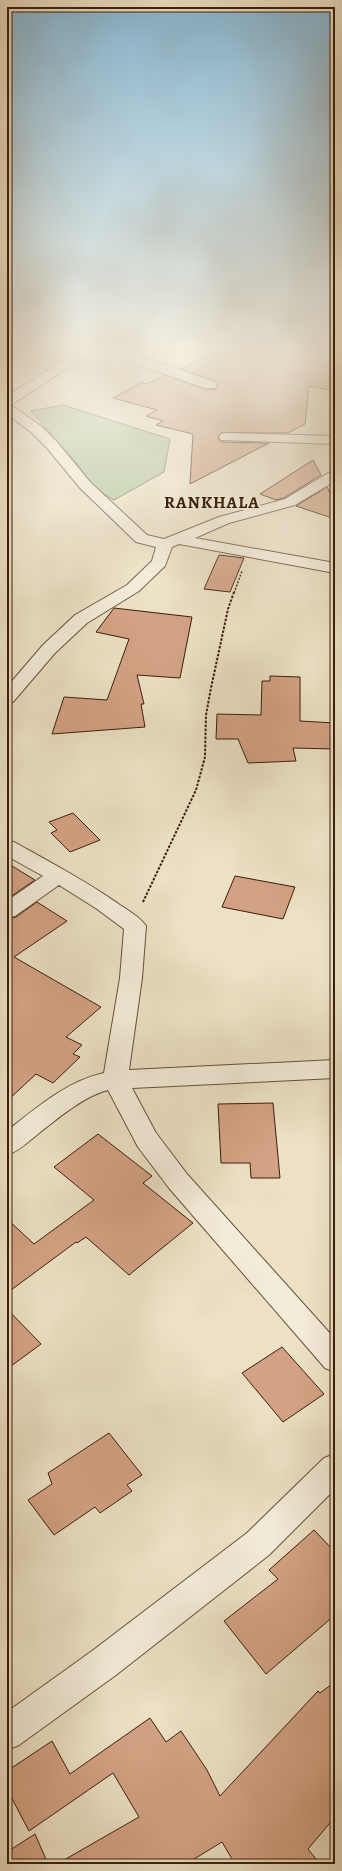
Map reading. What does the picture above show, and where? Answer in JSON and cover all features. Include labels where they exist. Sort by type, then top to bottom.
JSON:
[{"type":"street","points":[[44,437],[85,485],[142,539],[171,541],[249,552],[335,568]]},
{"type":"street","points":[[237,437],[335,440]]},
{"type":"street","points":[[7,698],[49,649],[81,619],[133,588],[159,563],[171,541],[224,520],[290,502],[335,475]]},
{"type":"street","points":[[7,847],[58,876],[128,920],[135,926],[131,978],[115,1080],[147,1140],[178,1181],[335,1359]]},
{"type":"street","points":[[7,911],[58,876]]},
{"type":"street","points":[[7,1145],[51,1110],[92,1085],[115,1080],[264,1074],[335,1069]]},
{"type":"street","points":[[7,1733],[104,1663],[258,1544],[335,1468]]},
{"type":"path","points":[[128,920],[138,911],[165,858],[196,790],[204,757],[206,715],[228,609],[233,600],[249,552]]},
{"type":"green space","points":[[54,437],[165,437],[170,439],[164,472],[114,500],[95,489],[78,465]]},
{"type":"building","points":[[193,437],[218,437],[221,442],[269,443],[190,484]]},
{"type":"building","points":[[313,460],[321,475],[284,498],[276,500],[260,494]]},
{"type":"building","points":[[327,487],[335,502],[335,519],[296,506]]},
{"type":"building","points":[[219,555],[244,558],[230,592],[204,589]]},
{"type":"building","points":[[114,608],[192,617],[180,678],[137,675],[144,704],[141,704],[145,727],[52,734],[64,697],[107,700],[129,639],[96,632]]},
{"type":"building","points":[[270,676],[300,677],[300,721],[335,723],[335,749],[293,748],[296,761],[248,763],[238,739],[216,739],[217,714],[261,715],[262,681],[270,681]]},
{"type":"building","points":[[73,813],[100,840],[70,852],[51,833],[57,830],[49,822]]},
{"type":"building","points":[[7,863],[35,880],[7,899]]},
{"type":"building","points":[[235,876],[295,887],[283,919],[222,907]]},
{"type":"building","points":[[37,902],[67,921],[14,957],[101,1007],[66,1037],[82,1045],[73,1054],[80,1057],[53,1083],[36,1074],[7,1101],[7,919],[16,917]]},
{"type":"building","points":[[273,1103],[280,1178],[251,1178],[250,1163],[221,1163],[218,1104]]},
{"type":"building","points":[[98,1134],[152,1176],[143,1183],[193,1223],[129,1275],[86,1237],[77,1243],[76,1242],[7,1293],[7,1219],[34,1244],[94,1200],[54,1167]]},
{"type":"building","points":[[7,1309],[41,1344],[7,1369]]},
{"type":"building","points":[[282,1347],[324,1394],[283,1422],[242,1373]]},
{"type":"building","points":[[109,1433],[142,1475],[127,1485],[132,1491],[100,1513],[95,1507],[54,1535],[28,1500],[52,1484],[48,1473]]},
{"type":"building","points":[[314,1530],[335,1552],[335,1615],[266,1674],[224,1621],[278,1579],[269,1570]]},
{"type":"building","points":[[335,1682],[335,1817],[308,1849],[320,1864],[235,1864],[222,1842],[186,1864],[57,1864],[139,1817],[113,1773],[29,1831],[7,1789],[7,1771],[52,1741],[70,1774],[150,1718],[166,1742],[181,1731],[207,1770],[220,1796],[318,1691],[320,1693]]},
{"type":"building","points":[[35,1834],[48,1864],[7,1864],[7,1852]]},
{"type":"district","name":"RANKHALA","points":[[212,502]]}]
